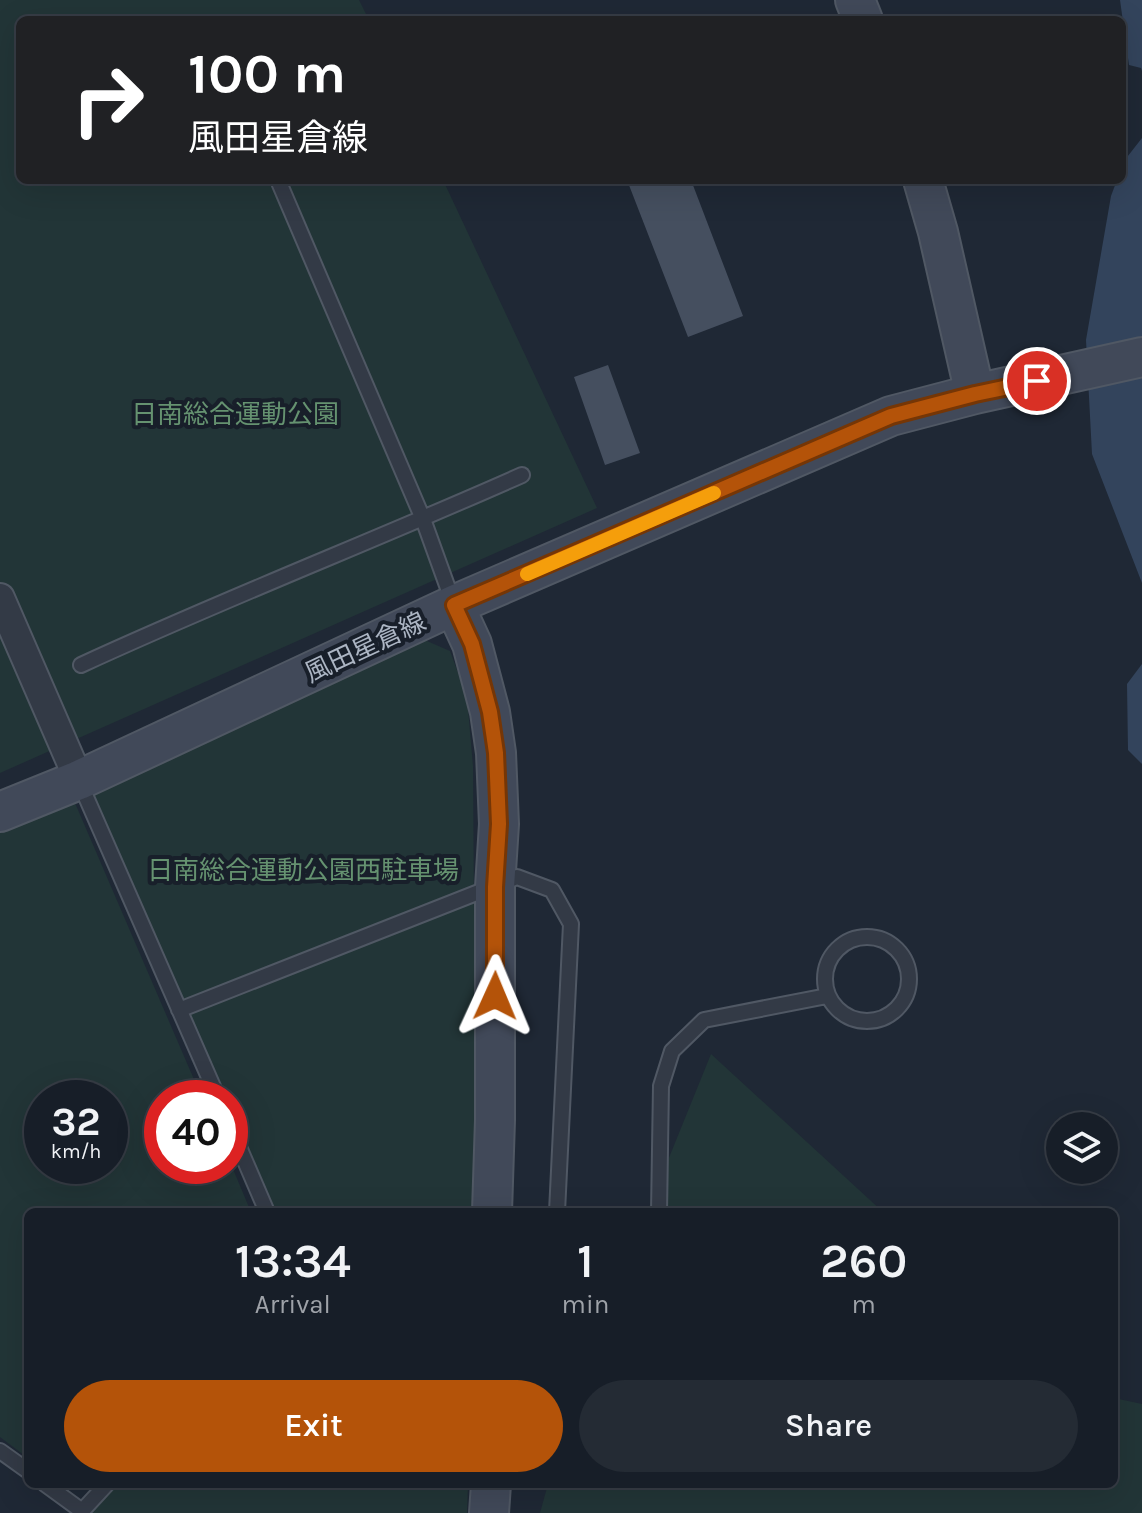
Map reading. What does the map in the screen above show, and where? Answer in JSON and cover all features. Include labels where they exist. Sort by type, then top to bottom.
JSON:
[{"type":"main road","points":[[924,184],[993,391]]},
{"type":"main road","name":"風田星倉線","points":[[0,812],[79,780],[454,605],[891,416],[1142,357]]},
{"type":"main road","points":[[454,605],[472,644],[490,712],[496,753],[499,824],[495,887],[492,1208]]},
{"type":"main road","points":[[489,1513],[491,1488]]},
{"type":"street","points":[[0,598],[79,780]]},
{"type":"lane","points":[[280,184],[423,519],[454,605]]},
{"type":"lane","points":[[81,665],[522,475]]},
{"type":"lane","points":[[79,780],[210,1080]]},
{"type":"lane","points":[[179,1010],[517,877],[552,890],[571,924],[557,1208]]},
{"type":"lane","points":[[875,938],[889,943],[903,957],[909,973],[909,986],[901,1004],[888,1016],[858,1021],[840,1013],[827,996],[824,976],[835,951],[853,939],[875,938]]},
{"type":"lane","points":[[659,1208],[661,1086],[672,1051],[704,1020],[827,996]]},
{"type":"lane","points":[[248,1168],[265,1208]]},
{"type":"lane","points":[[0,1451],[24,1468]]},
{"type":"lane","points":[[50,1488],[82,1511],[103,1488]]},
{"type":"green space","name":"日南総合運動公園","points":[[0,0],[359,0],[367,16],[16,16],[16,184],[445,184],[597,508],[0,773]]},
{"type":"green space","name":"日南総合運動公園西駐車場","points":[[420,638],[450,651],[467,697],[473,766],[476,1208],[265,1208],[248,1168],[248,1080],[210,1080],[79,780]]},
{"type":"green space","points":[[72,796],[194,1080],[144,1080],[144,1184],[239,1184],[249,1208],[24,1208],[24,1455],[0,1437],[0,822]]},
{"type":"green space","points":[[711,1054],[879,1208],[649,1208]]},
{"type":"green space","points":[[1118,1399],[1142,1404],[1142,1513],[540,1513],[547,1488],[1118,1488]]},
{"type":"green space","points":[[103,1488],[468,1488],[467,1513],[80,1513]]},
{"type":"water","points":[[1120,0],[1142,0],[1142,71],[1129,65],[1126,16],[1122,16]]},
{"type":"water","points":[[1142,138],[1142,583],[1092,454],[1086,340],[1111,196],[1116,184],[1126,184],[1126,158]]},
{"type":"water","points":[[1142,664],[1142,764],[1128,750],[1127,684]]},
{"type":"building","points":[[629,184],[693,184],[743,316],[688,337]]},
{"type":"building","points":[[608,365],[640,453],[605,465],[574,377]]},
{"type":"slow traffic","points":[[527,574],[714,493]]},
{"type":"route","points":[[495,996],[495,887],[499,824],[496,753],[490,712],[472,644],[454,605],[891,416],[1037,381]]}]
